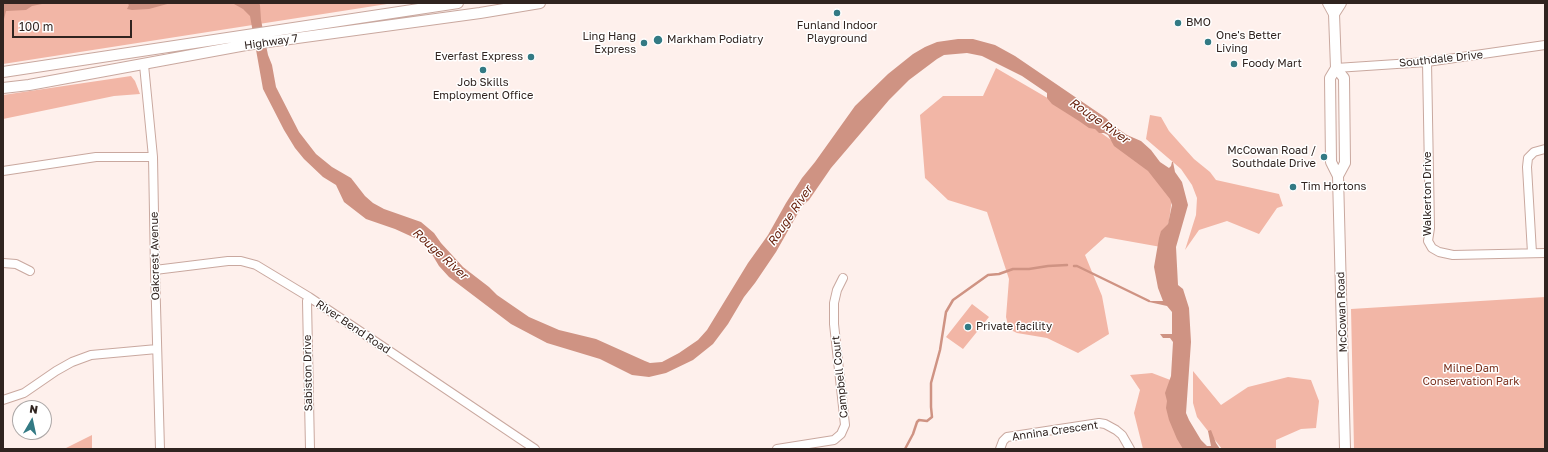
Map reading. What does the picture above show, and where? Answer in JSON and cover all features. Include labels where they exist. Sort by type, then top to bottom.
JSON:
[{"type":"main road","name":"Highway 7","points":[[3,72],[245,41],[458,3]]},
{"type":"main road","name":"Highway 7","points":[[286,34],[480,13],[540,3]]},
{"type":"main road","name":"McCowan Road","points":[[1328,3],[1334,14],[1336,68],[1330,78],[1331,162],[1338,176],[1345,449]]},
{"type":"main road","points":[[1334,14],[1341,3]]},
{"type":"main road","name":"Highway 7","points":[[3,88],[29,85],[144,64],[245,41]]},
{"type":"street","name":"Southdale Drive","points":[[1336,68],[1427,62],[1545,45]]},
{"type":"street","name":"Walkerton Drive","points":[[1427,62],[1430,228],[1428,241],[1432,248],[1438,252],[1453,255],[1545,253]]},
{"type":"street","name":"Oakcrest Avenue","points":[[144,64],[153,157],[154,270],[160,449]]},
{"type":"street","points":[[1532,254],[1527,168],[1528,158],[1534,152],[1545,148]]},
{"type":"street","points":[[3,171],[96,157],[153,157]]},
{"type":"street","name":"River Bend Road","points":[[154,270],[228,261],[241,261],[256,265],[309,297],[535,449]]},
{"type":"street","points":[[3,263],[16,264],[30,271]]},
{"type":"street","name":"Campbell Court","points":[[777,449],[834,440],[841,434],[845,425],[834,324],[834,303],[843,278]]},
{"type":"street","name":"Sabiston Drive","points":[[309,297],[307,301],[310,449]]},
{"type":"street","points":[[3,400],[24,393],[72,362],[90,356],[157,349]]},
{"type":"street","name":"Annina Crescent","points":[[1000,449],[1006,437],[1099,423],[1105,424],[1116,430],[1122,436],[1130,449]]},
{"type":"green space","points":[[3,3],[387,3],[387,4],[3,64]]},
{"type":"green space","points":[[996,68],[1075,114],[1111,140],[1173,191],[1169,221],[1161,247],[1105,237],[1085,255],[1102,296],[1109,334],[1078,353],[1047,338],[1017,333],[1009,329],[1006,317],[1009,279],[987,212],[948,200],[925,178],[920,115],[943,96],[983,96]]},
{"type":"green space","points":[[131,76],[135,81],[140,94],[114,96],[3,119],[3,95]]},
{"type":"green space","points":[[1150,115],[1161,117],[1169,131],[1194,159],[1210,172],[1216,180],[1279,194],[1283,206],[1277,208],[1259,234],[1227,221],[1199,230],[1185,250],[1196,215],[1197,198],[1192,185],[1181,169],[1146,139]]},
{"type":"green space","name":"Milne Dam Conservation Park","points":[[1545,297],[1545,449],[1354,449],[1351,309]]},
{"type":"green space","name":"Private facility","points":[[972,304],[989,317],[963,349],[946,337]]},
{"type":"green space","points":[[1193,371],[1221,405],[1248,387],[1288,377],[1311,380],[1319,401],[1316,428],[1301,429],[1276,440],[1276,449],[1222,449],[1197,417],[1193,403]]},
{"type":"green space","points":[[1152,373],[1173,381],[1194,449],[1143,449],[1134,413],[1140,390],[1130,375]]},
{"type":"green space","points":[[92,435],[92,449],[64,449]]},
{"type":"water","points":[[3,3],[47,3],[32,6],[26,10],[6,11],[3,23]]},
{"type":"water","points":[[127,3],[171,3],[149,9],[132,10],[127,9],[129,5]]},
{"type":"water","name":"Rouge River","points":[[234,3],[259,3],[268,55],[272,65],[276,87],[299,132],[316,154],[332,167],[351,178],[365,196],[373,203],[384,209],[421,222],[434,233],[463,267],[497,295],[529,317],[559,330],[596,339],[650,363],[662,362],[679,353],[698,340],[707,330],[748,263],[768,235],[802,178],[855,106],[888,74],[913,54],[937,42],[958,39],[973,39],[995,45],[1015,56],[1106,118],[1127,135],[1141,141],[1151,150],[1160,162],[1169,168],[1173,162],[1175,172],[1182,182],[1188,205],[1176,247],[1178,285],[1183,289],[1189,308],[1191,342],[1186,413],[1201,440],[1207,446],[1211,446],[1208,431],[1211,430],[1220,449],[1183,449],[1169,420],[1166,408],[1167,401],[1165,393],[1171,376],[1173,342],[1170,338],[1163,338],[1160,334],[1172,334],[1172,312],[1167,306],[1149,301],[1163,301],[1158,288],[1154,267],[1161,231],[1168,224],[1172,205],[1170,199],[1148,171],[1114,146],[1108,135],[1099,133],[1095,129],[1089,128],[1052,104],[1047,98],[1047,93],[1022,76],[982,56],[967,53],[944,55],[909,80],[889,100],[831,168],[809,200],[802,206],[776,252],[713,344],[693,360],[666,373],[649,377],[632,375],[600,359],[547,343],[511,324],[449,277],[439,266],[430,251],[417,239],[395,229],[366,219],[344,202],[336,185],[323,177],[304,159],[284,130],[263,89],[250,16]]},
{"type":"waterway","points":[[905,449],[913,434],[917,422],[919,420],[927,421],[932,417],[931,383],[940,350],[946,312],[953,300],[988,275],[999,274],[1013,269],[1067,265]]},
{"type":"waterway","points":[[1074,266],[1077,266],[1149,301]]},
{"type":"place","name":"Funland Indoor Playground","points":[[837,13]]},
{"type":"place","name":"BMO","points":[[1178,23]]},
{"type":"place","name":"Markham Podiatry","points":[[658,40]]},
{"type":"place","name":"One's Better Living","points":[[1208,42]]},
{"type":"place","name":"Ling Hang Express","points":[[644,43]]},
{"type":"place","name":"Everfast Express","points":[[531,57]]},
{"type":"place","name":"Foody Mart","points":[[1234,64]]},
{"type":"place","name":"Job Skills Employment Office","points":[[483,70]]},
{"type":"place","name":"McCowan Road / Southdale Drive","points":[[1324,157]]},
{"type":"place","name":"Tim Hortons","points":[[1293,187]]},
{"type":"place","name":"Private facility","points":[[968,327]]}]
